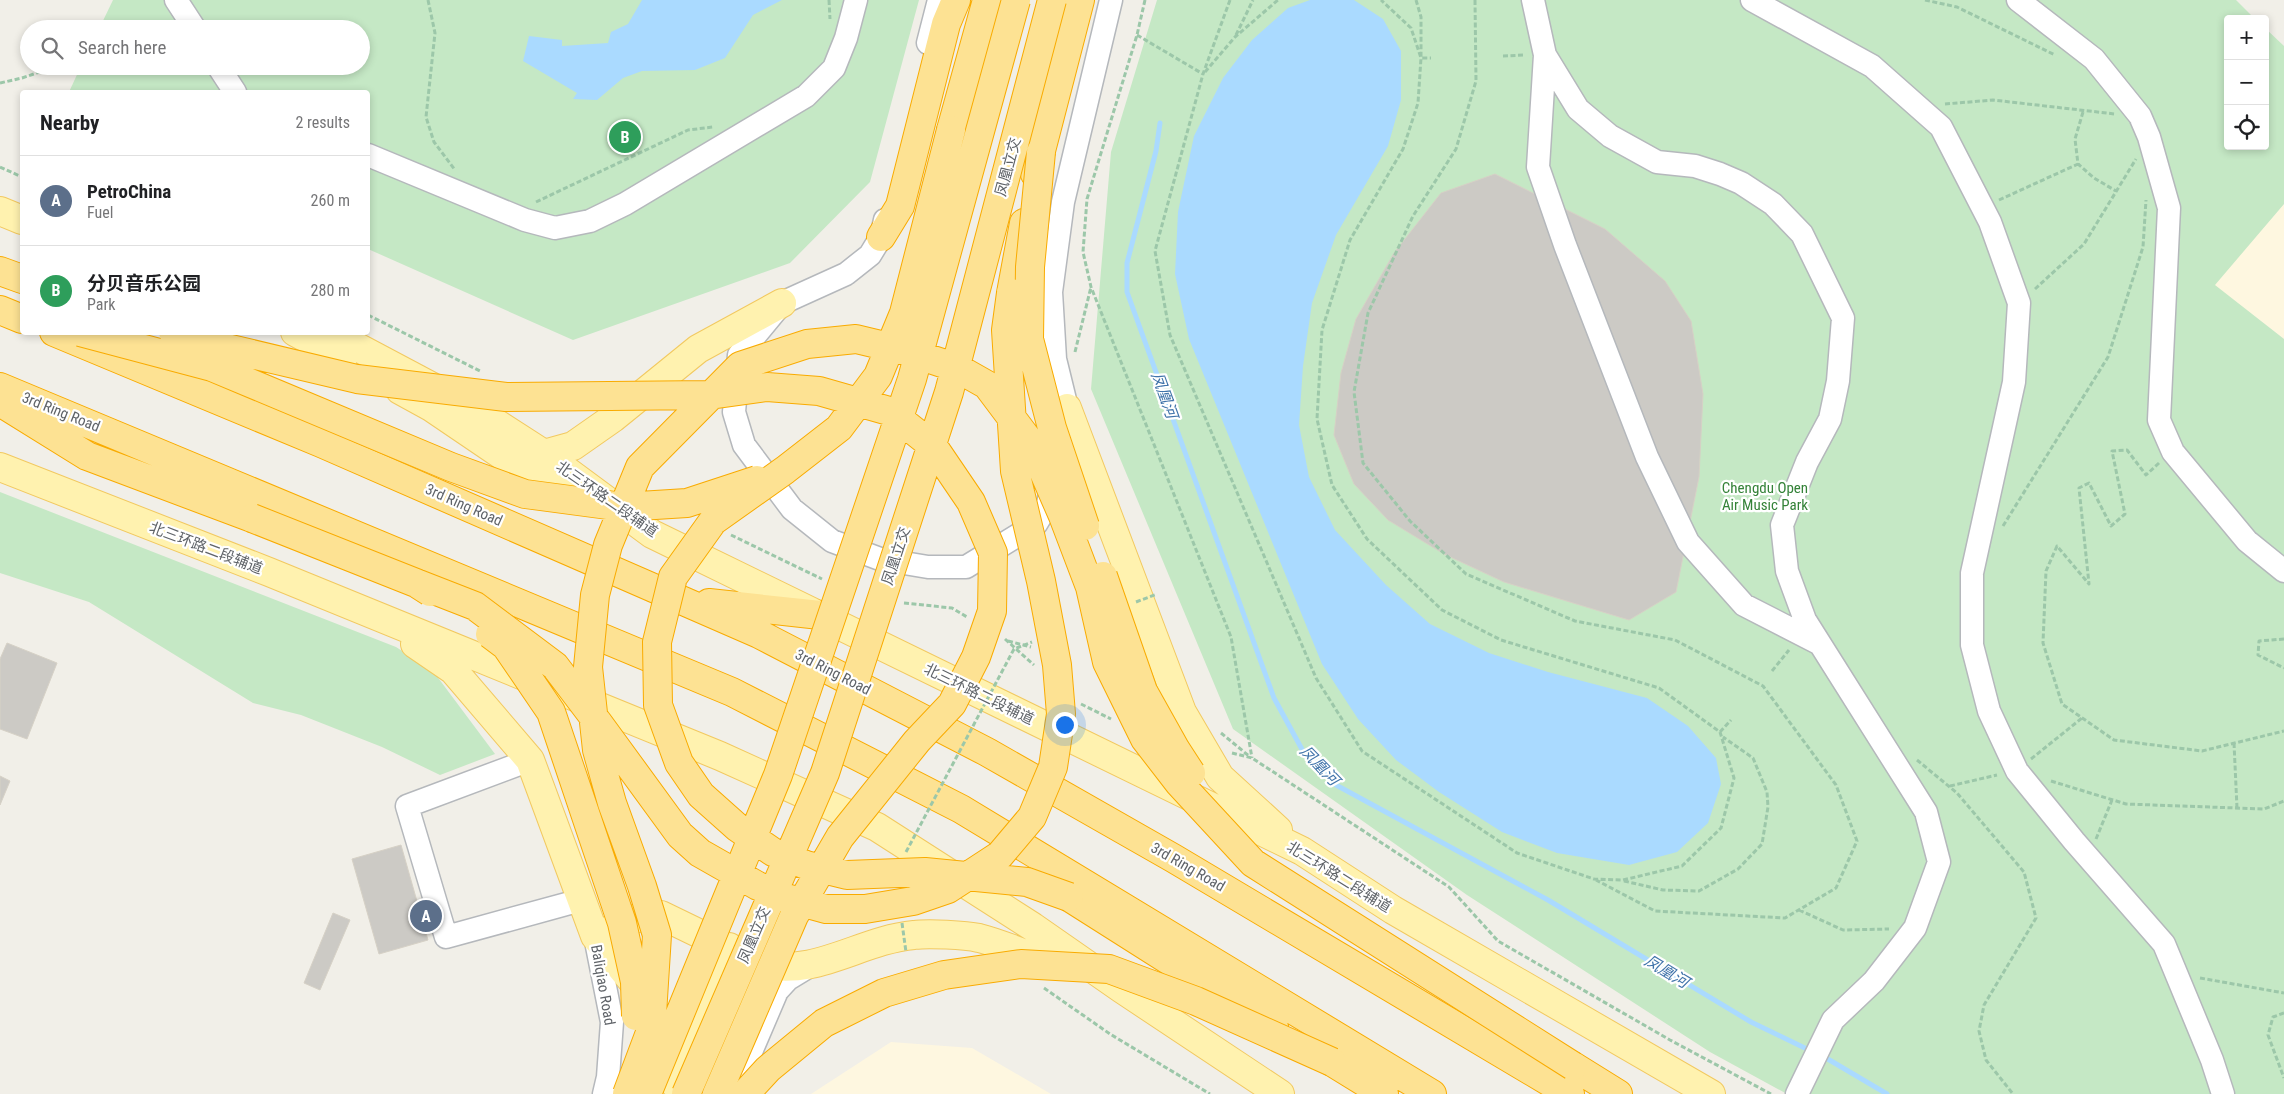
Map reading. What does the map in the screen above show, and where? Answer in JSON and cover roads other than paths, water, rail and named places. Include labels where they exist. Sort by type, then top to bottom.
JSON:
[{"type":"highway","points":[[881,237],[900,206],[946,24],[956,0]]},
{"type":"highway","points":[[987,0],[904,313],[878,376],[839,428],[785,470],[712,521],[673,577],[657,642],[658,705],[679,763],[701,795],[738,828],[773,852],[806,865],[847,875],[926,872],[1027,882],[1069,897],[1374,1088]]},
{"type":"highway","points":[[648,1094],[778,775],[909,389],[1016,0]]},
{"type":"highway","name":"凤凰立交","points":[[677,1090],[824,773],[949,392],[1052,0]]},
{"type":"highway","points":[[0,402],[87,456],[300,536],[475,606],[554,666],[626,760],[680,835],[700,853],[758,886],[786,898],[826,909],[865,909],[913,901],[948,889],[1000,854],[1032,817],[1053,767],[1061,714],[1057,665],[1043,591],[1015,471],[1006,330],[1026,210],[1080,0]]},
{"type":"highway","points":[[1041,152],[1030,267],[1028,339],[1052,428],[1143,691],[1176,750],[1253,863]]},
{"type":"highway","points":[[0,271],[20,278]]},
{"type":"highway","name":"3rd Ring Road","points":[[61,335],[321,443],[759,634],[987,752],[1173,858],[1570,1094]]},
{"type":"highway","points":[[91,335],[212,367],[451,467],[525,494],[623,507],[687,503],[785,470]]},
{"type":"highway","points":[[181,335],[197,341],[357,379],[506,397],[710,395],[767,386],[819,391],[889,411],[933,446],[971,502],[994,553],[992,611],[976,657],[952,704],[917,741],[840,837],[794,916],[717,1094]]},
{"type":"highway","points":[[627,1094],[651,1030],[656,935],[642,886],[612,803],[597,750],[588,667],[595,595],[608,545],[640,467],[740,366],[807,344],[856,338],[906,350],[957,368],[987,386],[1032,446],[1064,516],[1090,587],[1107,662],[1145,739],[1179,782],[1253,863],[1618,1094]]},
{"type":"highway","name":"3rd Ring Road","points":[[0,387],[732,692],[969,814],[1432,1094]]},
{"type":"highway","points":[[416,583],[472,620],[506,646],[551,712],[622,923],[635,982],[637,1032],[622,1094]]},
{"type":"highway","points":[[682,600],[820,615]]},
{"type":"highway","points":[[745,1094],[768,1069],[824,1022],[884,993],[944,975],[1021,964],[1109,969],[1196,1001],[1332,1062]]},
{"type":"main road","points":[[0,211],[20,219]]},
{"type":"main road","points":[[544,454],[573,446],[613,418],[698,349],[782,303]]},
{"type":"main road","points":[[300,335],[430,407],[516,464],[652,534]]},
{"type":"main road","name":"北三环路二段辅道","points":[[335,335],[474,409],[544,454],[652,534],[1302,851],[1393,910],[1711,1094]]},
{"type":"main road","points":[[1067,408],[1182,712],[1220,777],[1302,851]]},
{"type":"main road","name":"北三环路二段辅道","points":[[0,467],[371,614],[720,756],[877,827],[1033,928],[1280,1094]]},
{"type":"main road","points":[[371,614],[453,670],[530,760],[595,936],[625,970],[664,1020],[676,1043],[678,1064],[677,1090]]},
{"type":"main road","points":[[595,936],[638,918],[661,915],[762,964],[780,968],[811,965],[877,943],[914,934],[978,938],[1122,989]]},
{"type":"main road","points":[[677,1090],[729,947]]},
{"type":"street","points":[[176,0],[189,20]]},
{"type":"street","points":[[370,156],[526,220],[555,228],[590,221],[625,204],[806,96],[834,68],[846,38],[856,0]]},
{"type":"street","points":[[939,0],[881,237],[870,255],[846,274],[782,303],[738,355],[734,412],[744,445],[792,509],[832,541],[880,559],[928,567],[966,567],[1036,524],[1048,504],[1067,408],[1056,359],[1051,292],[1063,202],[1111,0]]},
{"type":"street","points":[[1533,0],[1546,55],[1578,109],[1610,136],[1657,162],[1695,166],[1720,174],[1740,183],[1773,204],[1802,234],[1843,318],[1838,381],[1830,419],[1807,462],[1782,525],[1787,571],[1811,639],[1926,812],[1939,862],[1915,928],[1874,982],[1833,1020],[1797,1094]]},
{"type":"street","points":[[1752,0],[1872,66],[1924,112],[1940,127],[1990,222],[2019,303],[2014,382],[1972,573],[1972,645],[1989,711],[2017,771],[2164,944],[2212,1060],[2223,1094]]},
{"type":"street","points":[[2018,0],[2094,59],[2140,116],[2150,137],[2170,208],[2160,420],[2173,452],[2247,540],[2284,571]]},
{"type":"street","points":[[1546,55],[1538,167],[1565,245],[1647,457],[1688,542],[1744,605],[1811,639]]},
{"type":"street","points":[[224,75],[234,90]]},
{"type":"street","points":[[530,760],[407,806],[446,937],[581,900]]},
{"type":"street","name":"Baliqiao Road","points":[[595,936],[612,1022],[608,1077],[604,1094]]},
{"type":"street","points":[[733,1094],[777,991],[788,979],[811,965]]},
{"type":"water","points":[[642,0],[782,0],[753,15],[725,58],[695,70],[642,71],[623,78],[597,100],[573,99],[577,93],[523,61],[529,36],[562,40],[562,46],[608,43],[611,32],[628,24]]},
{"type":"water","points":[[1310,0],[1354,0],[1383,19],[1401,51],[1401,100],[1388,146],[1336,235],[1312,303],[1303,366],[1299,425],[1309,477],[1335,530],[1386,585],[1430,624],[1489,653],[1548,672],[1647,698],[1688,726],[1716,758],[1721,784],[1708,823],[1677,852],[1629,865],[1557,853],[1502,832],[1439,792],[1396,760],[1358,719],[1322,664],[1189,339],[1175,274],[1178,212],[1194,136],[1223,78],[1252,40],[1288,8]]},
{"type":"waterway","name":"凤凰河","points":[[1160,123],[1156,151],[1127,263],[1127,292],[1274,698],[1304,753],[1336,785],[1548,900],[1751,1022],[1811,1051]]},
{"type":"waterway","name":"凤凰河","points":[[1821,1055],[1887,1094]]},
{"type":"place","name":"分贝音乐公园","points":[[625,137]]},
{"type":"place","name":"PetroChina","points":[[426,916]]},
{"type":"park label","name":"Chengdu Open Air Music Park","points":[[1765,496]]}]
